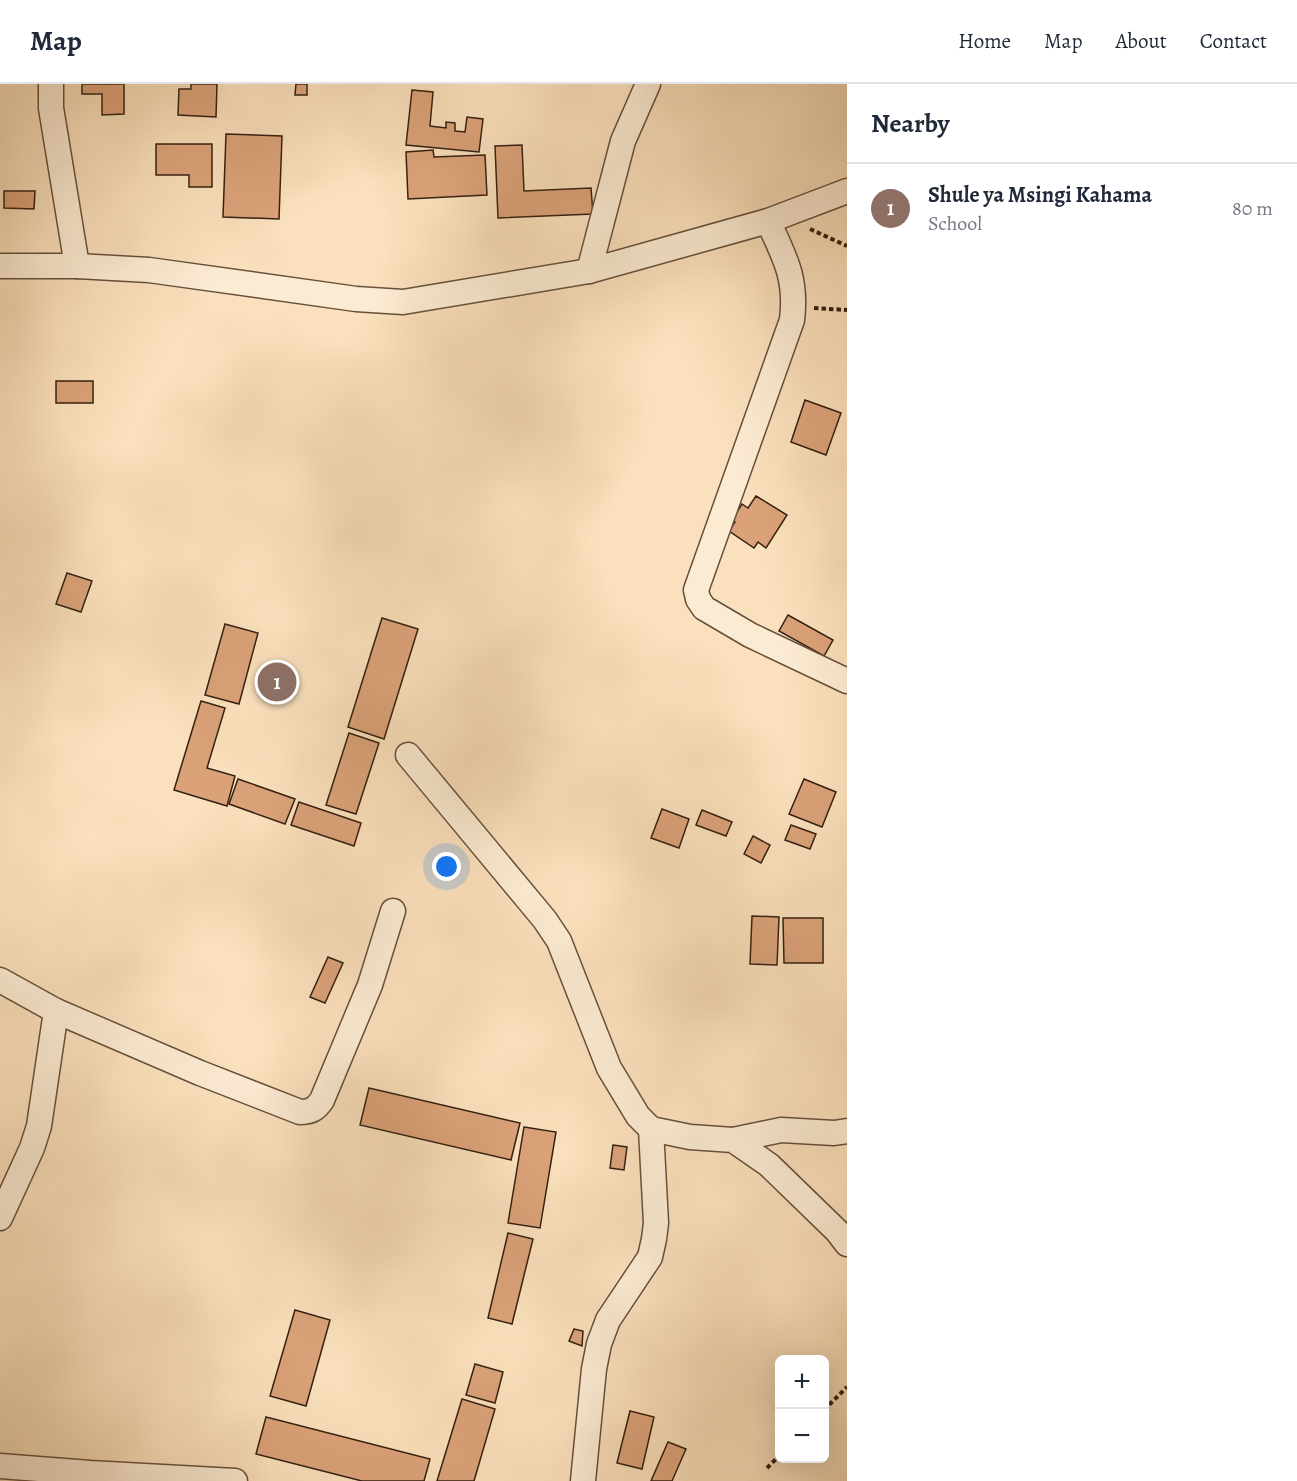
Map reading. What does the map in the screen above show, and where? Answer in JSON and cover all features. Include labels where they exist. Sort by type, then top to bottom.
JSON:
[{"type":"street","points":[[51,84],[51,108],[77,266]]},
{"type":"street","points":[[589,271],[623,141],[648,84]]},
{"type":"street","points":[[0,266],[77,266],[149,270],[356,299],[403,302],[589,271],[776,218],[847,191]]},
{"type":"street","points":[[776,218],[794,287],[792,320],[696,590],[698,599],[705,608],[750,634],[847,681]]},
{"type":"street","points":[[408,755],[545,920],[559,941],[603,1056],[645,1122],[656,1223],[654,1239],[650,1257],[608,1320],[599,1344],[594,1369],[583,1481]]},
{"type":"street","points":[[0,980],[56,1011],[200,1073],[300,1112],[308,1112],[317,1108],[322,1100],[370,985],[393,911]]},
{"type":"street","points":[[0,1218],[32,1149],[39,1126],[56,1011]]},
{"type":"street","points":[[645,1122],[690,1137],[733,1140],[781,1130],[834,1133],[847,1131]]},
{"type":"street","points":[[733,1140],[769,1165],[837,1231],[847,1244]]},
{"type":"street","points":[[0,1466],[235,1481]]},
{"type":"path","points":[[776,218],[847,246]]},
{"type":"path","points":[[792,320],[814,308],[847,310]]},
{"type":"path","points":[[826,1409],[847,1387]]},
{"type":"path","points":[[767,1468],[775,1460]]},
{"type":"building","points":[[82,84],[124,84],[124,114],[102,115],[102,94],[82,94]]},
{"type":"building","points":[[191,84],[217,84],[216,117],[178,115],[179,89],[191,89]]},
{"type":"building","points":[[296,84],[307,84],[307,95],[295,95]]},
{"type":"building","points":[[412,90],[433,92],[430,126],[446,128],[446,122],[455,123],[455,131],[465,132],[467,117],[483,119],[479,152],[406,145]]},
{"type":"building","points":[[226,134],[282,136],[279,219],[223,217]]},
{"type":"building","points":[[156,144],[212,144],[212,187],[189,187],[189,175],[156,175]]},
{"type":"building","points":[[522,145],[524,191],[591,188],[593,214],[498,218],[495,146]]},
{"type":"building","points":[[433,150],[434,157],[485,155],[487,195],[408,199],[406,152]]},
{"type":"building","points":[[4,191],[35,191],[34,209],[4,208]]},
{"type":"building","points":[[56,381],[93,381],[93,403],[56,403]]},
{"type":"building","points":[[805,400],[841,413],[826,455],[791,442]]},
{"type":"building","points":[[756,496],[787,515],[766,548],[758,542],[754,548],[729,531],[735,522],[732,520],[742,504],[748,508]]},
{"type":"building","points":[[67,573],[92,581],[81,612],[56,604]]},
{"type":"building","points":[[788,615],[833,640],[824,656],[779,631]]},
{"type":"building","points":[[382,618],[418,629],[384,739],[348,727]]},
{"type":"building","points":[[225,624],[258,633],[239,704],[205,695]]},
{"type":"building","points":[[201,701],[225,708],[207,768],[235,776],[227,806],[174,790]]},
{"type":"building","points":[[349,733],[379,743],[356,814],[326,805]]},
{"type":"building","points":[[238,779],[295,799],[285,824],[229,804]]},
{"type":"building","points":[[804,779],[836,792],[822,827],[789,814]]},
{"type":"building","points":[[299,802],[361,823],[354,846],[291,825]]},
{"type":"building","points":[[662,809],[689,819],[679,848],[651,838]]},
{"type":"building","points":[[702,810],[732,822],[726,836],[696,825]]},
{"type":"building","points":[[791,825],[816,834],[810,849],[785,840]]},
{"type":"building","points":[[753,836],[770,845],[761,863],[744,854]]},
{"type":"building","points":[[752,916],[779,917],[777,965],[750,964]]},
{"type":"building","points":[[783,918],[823,918],[823,963],[784,963]]},
{"type":"building","points":[[328,957],[343,963],[325,1003],[310,997]]},
{"type":"building","points":[[369,1088],[520,1123],[511,1160],[360,1125]]},
{"type":"building","points":[[524,1127],[556,1132],[540,1228],[508,1223]]},
{"type":"building","points":[[613,1145],[627,1147],[624,1170],[610,1168]]},
{"type":"building","points":[[508,1233],[533,1239],[512,1324],[488,1318]]},
{"type":"building","points":[[295,1310],[330,1320],[306,1406],[270,1396]]},
{"type":"building","points":[[574,1329],[583,1331],[582,1346],[569,1341]]},
{"type":"building","points":[[475,1364],[503,1372],[495,1403],[466,1395]]},
{"type":"building","points":[[462,1399],[495,1409],[474,1481],[437,1481]]},
{"type":"building","points":[[630,1411],[654,1417],[642,1469],[617,1463]]},
{"type":"building","points":[[266,1417],[430,1459],[424,1481],[362,1481],[256,1454]]},
{"type":"building","points":[[668,1442],[686,1449],[672,1481],[651,1481]]},
{"type":"place","name":"Shule ya Msingi Kahama","points":[[277,682]]}]
